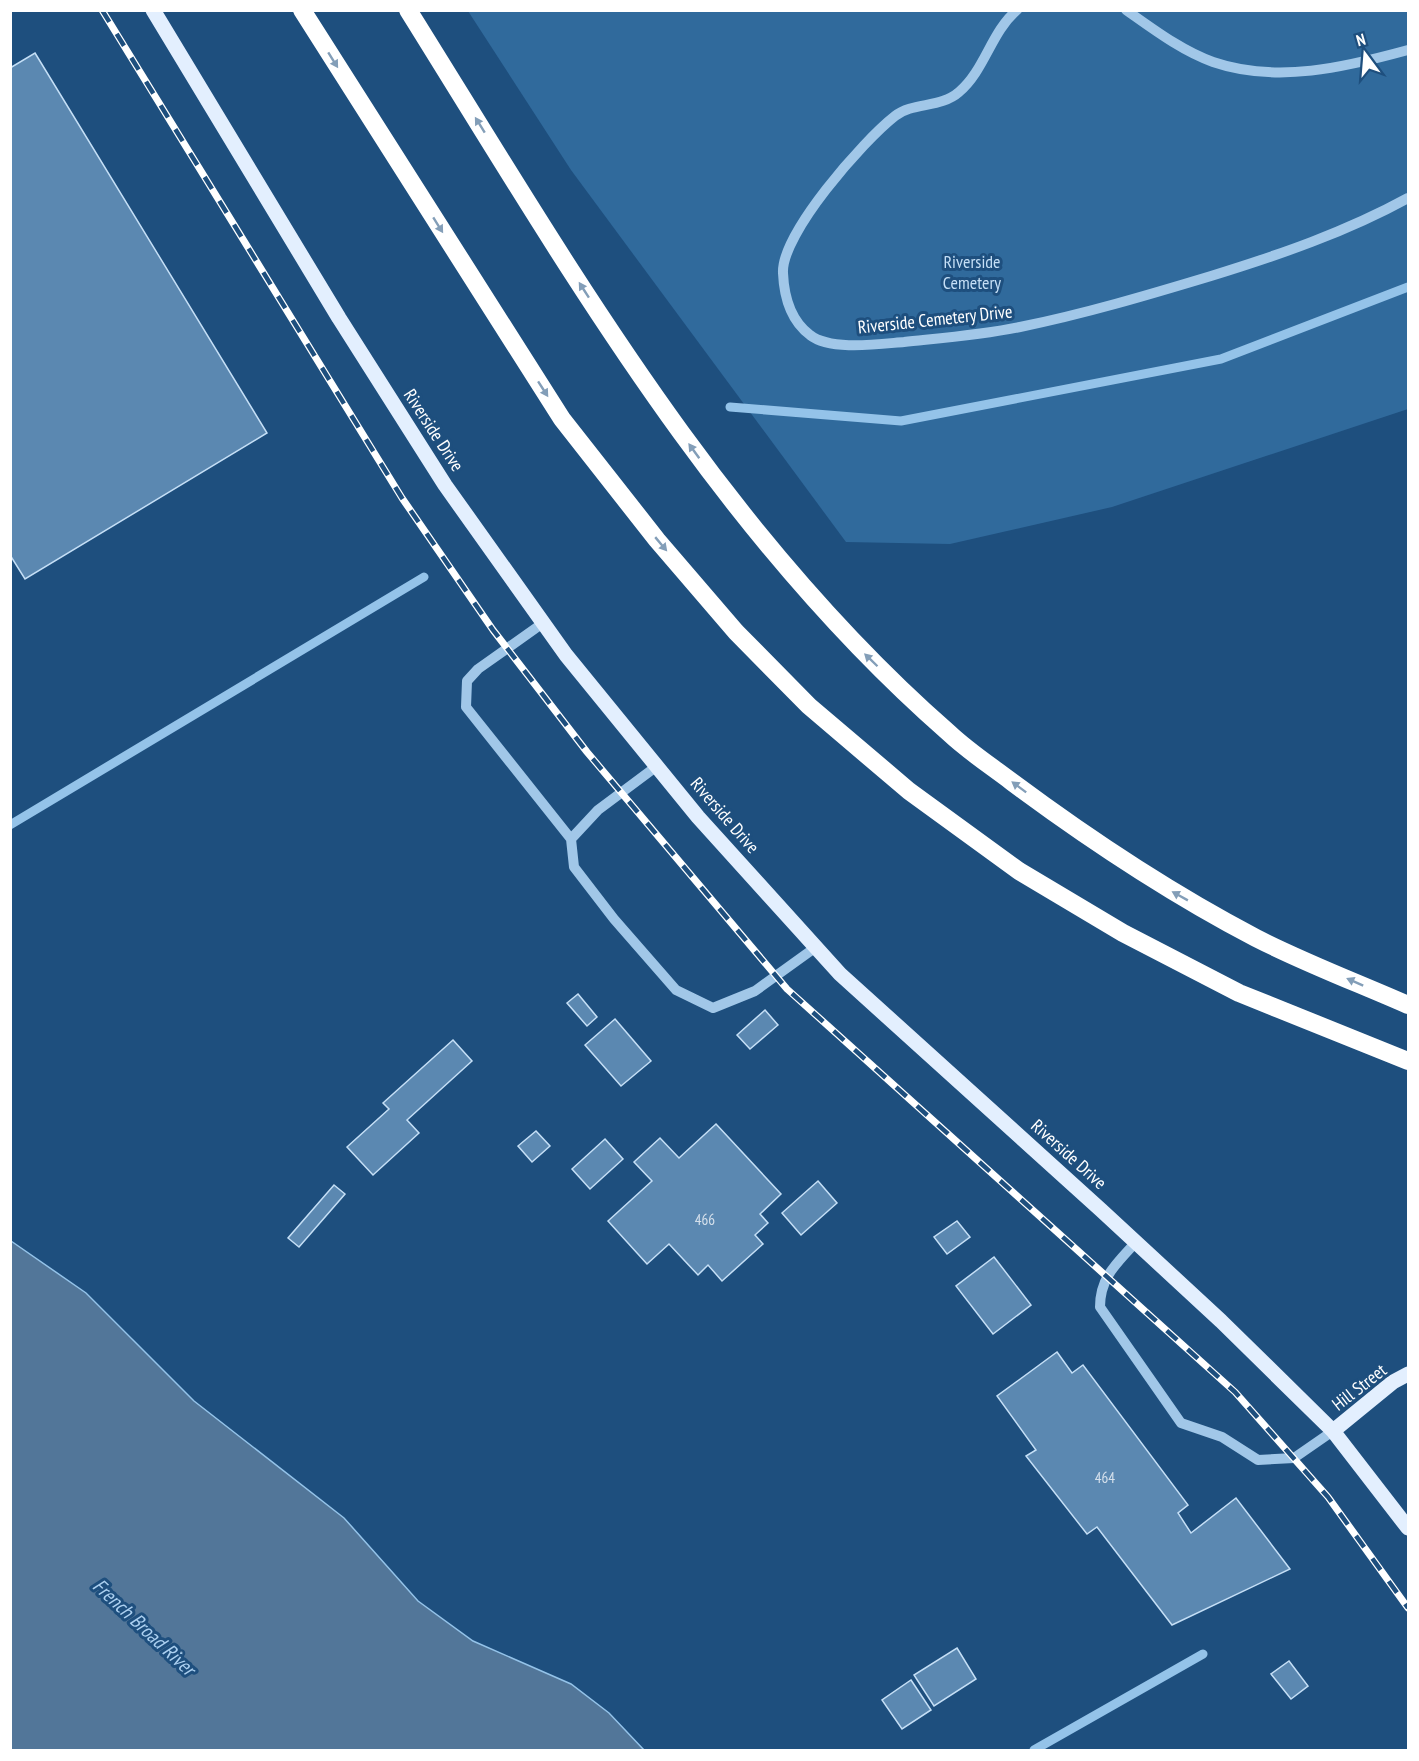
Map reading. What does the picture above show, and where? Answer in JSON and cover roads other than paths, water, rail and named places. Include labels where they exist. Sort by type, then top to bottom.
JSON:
[{"type":"highway","points":[[302,10],[562,419],[736,632],[809,706],[909,791],[1019,871],[1123,933],[1239,993],[1408,1061]]},
{"type":"highway","points":[[408,10],[646,385],[728,498],[796,582],[861,650],[950,735],[1053,812],[1155,882],[1259,939],[1408,1005]]},
{"type":"main road","name":"Riverside Drive","points":[[153,10],[345,328],[445,485],[543,623],[699,817],[840,974],[1136,1242],[1333,1431],[1408,1528]]},
{"type":"main road","name":"Hill Street","points":[[1333,1431],[1393,1382],[1408,1374]]},
{"type":"lane","name":"Riverside Cemetery Drive","points":[[1017,10],[989,48],[976,74],[958,93],[943,102],[897,115],[821,196],[796,231],[782,260],[784,293],[793,315],[810,336],[830,343],[867,345],[1020,327],[1172,288],[1271,257],[1363,223],[1408,198]]},
{"type":"lane","points":[[1126,10],[1158,33],[1212,62],[1243,70],[1281,74],[1383,57],[1408,50]]},
{"type":"lane","points":[[543,623],[478,669],[467,681],[466,707],[571,839],[574,867],[614,919],[676,990],[713,1008],[755,991],[816,947]]},
{"type":"lane","points":[[571,839],[602,807],[657,766]]},
{"type":"lane","points":[[1136,1242],[1106,1275],[1100,1292],[1100,1307],[1181,1423],[1222,1437],[1258,1460],[1294,1458],[1333,1431]]},
{"type":"water","name":"French Broad River","points":[[11,1241],[86,1293],[194,1401],[344,1518],[418,1601],[473,1641],[571,1684],[609,1713],[644,1750],[11,1750]]},
{"type":"waterway","points":[[730,407],[901,421],[1221,359],[1408,287]]},
{"type":"waterway","points":[[10,825],[424,577]]},
{"type":"waterway","points":[[1034,1750],[1203,1654]]},
{"type":"railway","points":[[102,10],[402,498],[493,630],[587,752],[787,989],[1235,1392],[1328,1497],[1408,1608]]},
{"type":"park label","name":"Riverside Cemetery","points":[[972,271]]}]
